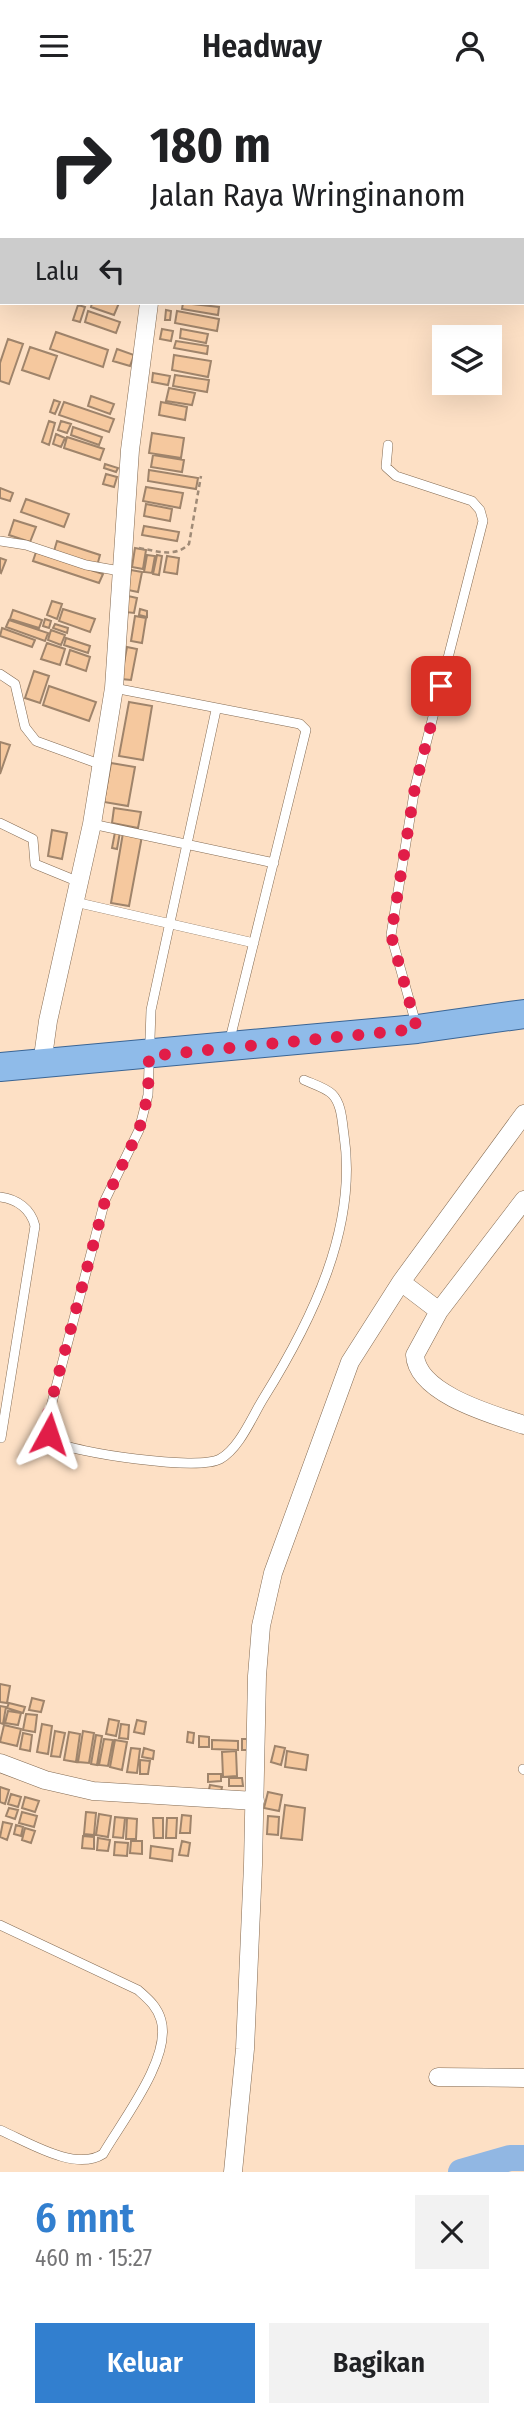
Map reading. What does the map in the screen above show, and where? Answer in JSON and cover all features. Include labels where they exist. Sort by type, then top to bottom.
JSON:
[{"type":"main road","points":[[0,1067],[44,1052],[415,1018],[524,1014]]},
{"type":"street","points":[[44,1052],[48,1021],[92,824],[114,688],[130,450],[149,305]]},
{"type":"street","points":[[233,2172],[245,2049],[258,1662],[261,1626],[273,1573],[342,1379],[363,1338],[524,1114]]},
{"type":"street","points":[[524,1200],[439,1311],[417,1349],[415,1361],[418,1367],[455,1401],[524,1425]]},
{"type":"street","points":[[401,1282],[439,1311]]},
{"type":"street","points":[[0,1763],[46,1780],[93,1791],[255,1801]]},
{"type":"street","points":[[438,2077],[524,2078]]},
{"type":"lane","points":[[388,445],[386,467],[396,475],[472,501],[480,510],[483,521],[415,787],[391,935],[415,1018]]},
{"type":"lane","points":[[0,541],[26,545],[86,565],[120,571]]},
{"type":"lane","points":[[0,674],[15,684],[29,735],[36,741],[102,765]]},
{"type":"lane","points":[[114,688],[216,710],[300,724],[306,730],[230,1036]]},
{"type":"lane","points":[[216,710],[151,1010],[148,1095],[139,1130],[105,1201],[48,1414],[52,1441],[121,1458],[210,1462],[225,1455],[287,1360],[314,1305],[340,1230],[349,1165],[337,1101],[331,1092],[304,1080]]},
{"type":"lane","points":[[0,823],[33,839],[35,864],[79,883]]},
{"type":"lane","points":[[92,824],[274,863]]},
{"type":"lane","points":[[75,902],[254,943]]},
{"type":"lane","points":[[0,1197],[19,1203],[29,1211],[35,1226],[1,1438]]},
{"type":"lane","points":[[0,1926],[138,1990],[156,2006],[162,2021],[156,2064],[103,2154],[96,2159],[74,2161],[0,2130]]},
{"type":"path","points":[[122,545],[181,552],[189,544],[201,476]]},
{"type":"building","points":[[78,305],[85,307],[80,322],[73,320]]},
{"type":"building","points":[[92,305],[118,305],[114,315]]},
{"type":"building","points":[[183,305],[219,307],[218,315],[182,309]]},
{"type":"building","points":[[166,310],[171,311],[170,320],[165,320]]},
{"type":"building","points":[[88,311],[120,322],[116,333],[85,322]]},
{"type":"building","points":[[177,311],[219,319],[217,331],[175,323]]},
{"type":"building","points":[[162,329],[173,331],[171,341],[160,339]]},
{"type":"building","points":[[181,329],[208,334],[206,343],[180,338]]},
{"type":"building","points":[[56,332],[108,350],[103,367],[50,349]]},
{"type":"building","points":[[8,339],[23,344],[9,384],[0,381],[0,363]]},
{"type":"building","points":[[176,341],[208,346],[207,354],[174,348]]},
{"type":"building","points":[[30,347],[57,356],[49,379],[22,370]]},
{"type":"building","points":[[117,349],[134,355],[130,366],[113,361]]},
{"type":"building","points":[[174,355],[211,361],[208,377],[172,370]]},
{"type":"building","points":[[153,373],[170,376],[168,385],[152,382]]},
{"type":"building","points":[[175,375],[209,380],[207,392],[173,386]]},
{"type":"building","points":[[169,388],[195,393],[192,405],[166,401]]},
{"type":"building","points":[[91,396],[114,404],[110,414],[88,406]]},
{"type":"building","points":[[54,400],[60,402],[55,414],[50,412]]},
{"type":"building","points":[[64,402],[114,419],[109,432],[59,415]]},
{"type":"building","points":[[161,402],[187,407],[185,420],[159,415]]},
{"type":"building","points":[[49,421],[55,423],[49,445],[42,442]]},
{"type":"building","points":[[61,421],[71,424],[67,433],[58,430]]},
{"type":"building","points":[[73,427],[102,437],[99,445],[71,435]]},
{"type":"building","points":[[152,433],[184,438],[181,458],[149,453]]},
{"type":"building","points":[[56,434],[65,438],[61,447],[53,444]]},
{"type":"building","points":[[67,437],[104,449],[100,460],[64,448]]},
{"type":"building","points":[[153,455],[184,460],[182,472],[151,467]]},
{"type":"building","points":[[105,464],[118,468],[116,472],[104,468]]},
{"type":"building","points":[[149,470],[198,478],[196,489],[148,481]]},
{"type":"building","points":[[106,474],[117,477],[114,487],[103,484]]},
{"type":"building","points":[[146,487],[183,493],[180,508],[143,501]]},
{"type":"building","points":[[0,488],[13,493],[10,501],[0,498]]},
{"type":"building","points":[[26,499],[69,514],[64,527],[21,512]]},
{"type":"building","points":[[146,504],[172,509],[170,521],[144,516]]},
{"type":"building","points":[[14,520],[36,527],[30,542],[9,535]]},
{"type":"building","points":[[144,526],[179,532],[177,541],[142,535]]},
{"type":"building","points":[[57,541],[100,555],[97,566],[54,551]]},
{"type":"building","points":[[135,548],[146,550],[143,569],[132,567]]},
{"type":"building","points":[[36,552],[103,574],[99,583],[33,561]]},
{"type":"building","points":[[147,555],[155,556],[152,573],[144,572]]},
{"type":"building","points":[[157,555],[162,556],[159,575],[153,574]]},
{"type":"building","points":[[167,556],[179,558],[177,574],[164,572]]},
{"type":"building","points":[[0,558],[6,560],[1,573],[0,572]]},
{"type":"building","points":[[131,570],[142,572],[138,592],[128,590]]},
{"type":"building","points":[[128,596],[137,598],[134,613],[125,612]]},
{"type":"building","points":[[52,601],[62,604],[57,619],[47,615]]},
{"type":"building","points":[[63,609],[95,619],[90,632],[59,621]]},
{"type":"building","points":[[140,609],[147,611],[147,617],[139,615]]},
{"type":"building","points":[[13,610],[42,620],[39,628],[10,619]]},
{"type":"building","points":[[135,616],[146,618],[142,643],[131,641]]},
{"type":"building","points":[[45,619],[51,621],[49,628],[43,626]]},
{"type":"building","points":[[9,620],[48,633],[45,641],[6,627]]},
{"type":"building","points":[[55,624],[68,628],[67,633],[53,628]]},
{"type":"building","points":[[2,628],[35,640],[32,647],[0,636]]},
{"type":"building","points":[[51,630],[65,635],[61,645],[48,640]]},
{"type":"building","points":[[66,638],[90,646],[88,653],[64,645]]},
{"type":"building","points":[[47,643],[65,649],[60,665],[41,659]]},
{"type":"building","points":[[127,647],[137,649],[131,680],[121,679]]},
{"type":"building","points":[[70,650],[90,657],[86,671],[66,664]]},
{"type":"building","points":[[34,671],[49,676],[40,703],[25,698]]},
{"type":"building","points":[[49,686],[96,702],[89,721],[43,705]]},
{"type":"building","points":[[129,702],[152,706],[143,760],[119,756]]},
{"type":"building","points":[[0,742],[10,745],[0,774]]},
{"type":"building","points":[[111,763],[135,767],[128,806],[104,802]]},
{"type":"building","points":[[114,808],[141,812],[138,828],[112,823]]},
{"type":"building","points":[[52,830],[67,833],[62,859],[48,856]]},
{"type":"building","points":[[115,832],[120,832],[117,849],[112,848]]},
{"type":"building","points":[[123,833],[142,836],[129,906],[111,903]]},
{"type":"building","points":[[0,1684],[10,1686],[7,1703],[0,1702]]},
{"type":"building","points":[[32,1698],[44,1701],[41,1712],[29,1710]]},
{"type":"building","points":[[9,1703],[25,1707],[23,1713],[7,1708]]},
{"type":"building","points":[[0,1706],[6,1707],[3,1724],[0,1723]]},
{"type":"building","points":[[8,1711],[21,1713],[18,1725],[5,1723]]},
{"type":"building","points":[[26,1714],[37,1715],[35,1732],[23,1730]]},
{"type":"building","points":[[109,1719],[119,1721],[116,1736],[106,1734]]},
{"type":"building","points":[[137,1720],[146,1722],[144,1734],[134,1732]]},
{"type":"building","points":[[42,1724],[52,1726],[48,1754],[37,1752]]},
{"type":"building","points":[[121,1724],[129,1725],[128,1739],[119,1738]]},
{"type":"building","points":[[4,1725],[21,1729],[17,1746],[0,1742]]},
{"type":"building","points":[[55,1731],[65,1733],[60,1757],[51,1756]]},
{"type":"building","points":[[83,1731],[94,1733],[89,1763],[78,1762]]},
{"type":"building","points":[[69,1732],[80,1734],[76,1762],[64,1760]]},
{"type":"building","points":[[188,1732],[194,1733],[193,1743],[187,1742]]},
{"type":"building","points":[[23,1733],[32,1735],[30,1751],[20,1749]]},
{"type":"building","points":[[96,1735],[102,1736],[97,1765],[91,1764]]},
{"type":"building","points":[[199,1736],[209,1737],[209,1747],[199,1747]]},
{"type":"building","points":[[104,1739],[113,1740],[108,1766],[99,1765]]},
{"type":"building","points":[[242,1739],[247,1739],[247,1750],[242,1750]]},
{"type":"building","points":[[115,1740],[127,1742],[122,1770],[110,1767]]},
{"type":"building","points":[[212,1740],[238,1741],[238,1750],[212,1749]]},
{"type":"building","points":[[275,1746],[285,1748],[281,1765],[271,1762]]},
{"type":"building","points":[[131,1748],[140,1749],[137,1773],[127,1772]]},
{"type":"building","points":[[144,1748],[154,1751],[153,1759],[142,1757]]},
{"type":"building","points":[[236,1751],[237,1776],[223,1777],[222,1752]]},
{"type":"building","points":[[287,1751],[308,1755],[306,1770],[285,1767]]},
{"type":"building","points":[[140,1760],[150,1761],[148,1774],[140,1774]]},
{"type":"building","points":[[208,1774],[221,1774],[221,1781],[208,1782]]},
{"type":"building","points":[[229,1778],[242,1778],[243,1786],[229,1786]]},
{"type":"building","points":[[210,1785],[222,1787],[220,1796],[208,1794]]},
{"type":"building","points":[[0,1787],[9,1790],[5,1804],[0,1802]]},
{"type":"building","points":[[268,1792],[282,1795],[279,1811],[264,1808]]},
{"type":"building","points":[[11,1794],[21,1797],[18,1807],[8,1804]]},
{"type":"building","points":[[25,1797],[39,1801],[35,1812],[22,1808]]},
{"type":"building","points":[[285,1805],[305,1808],[302,1840],[281,1838]]},
{"type":"building","points":[[9,1808],[18,1810],[15,1819],[6,1816]]},
{"type":"building","points":[[22,1812],[37,1816],[34,1827],[19,1823]]},
{"type":"building","points":[[86,1812],[96,1813],[94,1835],[84,1834]]},
{"type":"building","points":[[99,1814],[111,1816],[108,1837],[96,1835]]},
{"type":"building","points":[[182,1815],[191,1816],[190,1833],[180,1833]]},
{"type":"building","points":[[268,1816],[279,1817],[278,1835],[267,1834]]},
{"type":"building","points":[[115,1817],[125,1818],[123,1838],[113,1837]]},
{"type":"building","points":[[127,1818],[137,1819],[136,1839],[126,1839]]},
{"type":"building","points":[[153,1818],[163,1818],[163,1838],[154,1838]]},
{"type":"building","points":[[167,1818],[177,1818],[176,1838],[166,1838]]},
{"type":"building","points":[[3,1822],[12,1824],[7,1840],[0,1837]]},
{"type":"building","points":[[16,1825],[23,1827],[21,1836],[14,1834]]},
{"type":"building","points":[[25,1828],[35,1831],[31,1843],[22,1840]]},
{"type":"building","points":[[83,1836],[94,1837],[94,1849],[82,1848]]},
{"type":"building","points":[[98,1838],[110,1840],[108,1851],[97,1850]]},
{"type":"building","points":[[131,1841],[142,1841],[142,1854],[130,1853]]},
{"type":"building","points":[[182,1841],[190,1843],[188,1856],[179,1855]]},
{"type":"building","points":[[115,1842],[128,1843],[127,1856],[114,1855]]},
{"type":"building","points":[[151,1846],[173,1849],[172,1861],[150,1858]]},
{"type":"waterway","points":[[461,2172],[510,2158],[524,2158]]},
{"type":"route","points":[[49,1434],[48,1414],[105,1201],[139,1130],[148,1095],[149,1056],[417,1029],[391,935],[415,787],[441,686]]}]
